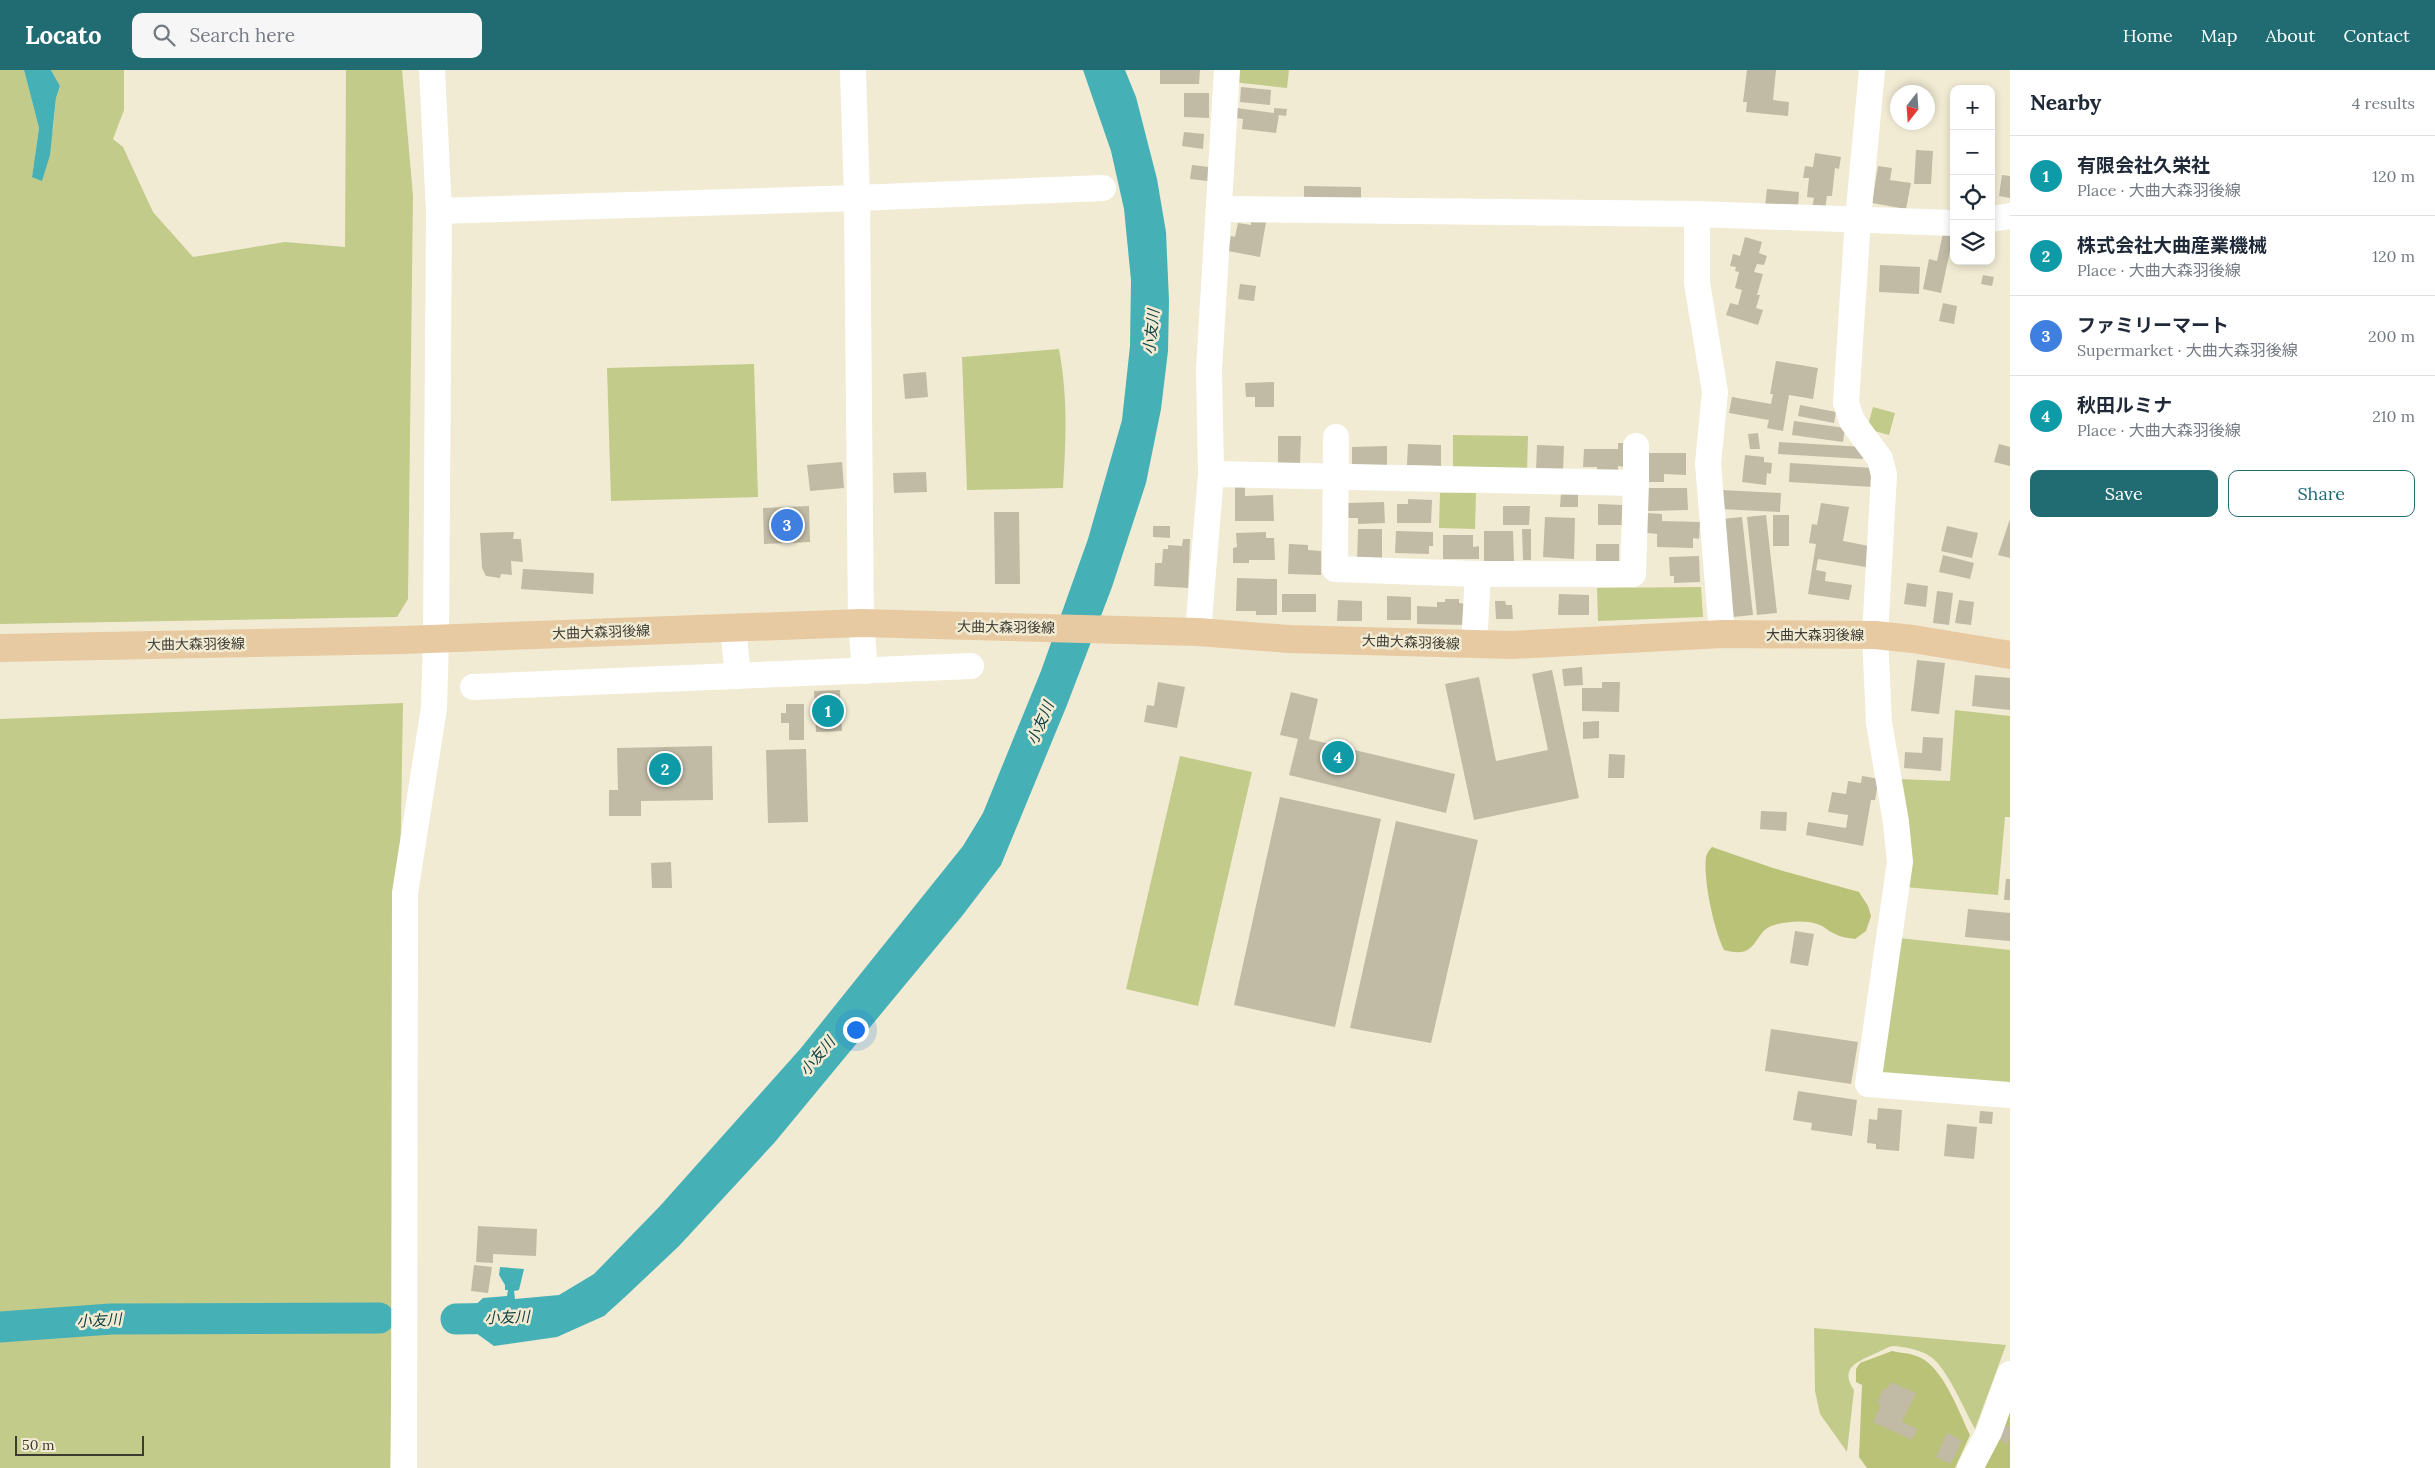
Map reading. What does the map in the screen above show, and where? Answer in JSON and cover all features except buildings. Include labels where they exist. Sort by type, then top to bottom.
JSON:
[{"type":"main road","name":"大曲大森羽後線","points":[[0,648],[403,640],[861,624],[1198,632],[1289,639],[1512,645],[1722,634],[1875,635],[1913,639],[2010,655]]},
{"type":"street","points":[[404,1468],[405,893],[434,708],[436,638],[439,211],[432,70]]},
{"type":"street","points":[[853,70],[858,198],[861,624],[865,671]]},
{"type":"street","points":[[1198,632],[1210,474],[1209,370],[1227,70]]},
{"type":"street","points":[[1872,70],[1858,219],[1846,403],[1852,421],[1880,459],[1884,475],[1875,635],[1879,723],[1896,822],[1900,862],[1868,1084],[2010,1095]]},
{"type":"street","points":[[439,211],[858,198],[1103,188]]},
{"type":"street","points":[[1220,209],[1697,214],[1950,224]]},
{"type":"street","points":[[1697,214],[1697,283],[1715,392],[1708,463],[1722,634]]},
{"type":"street","points":[[1995,218],[2010,216]]},
{"type":"street","points":[[1336,437],[1335,569],[1478,574],[1633,574],[1636,446]]},
{"type":"street","points":[[1210,474],[1636,483]]},
{"type":"street","points":[[1474,644],[1478,574]]},
{"type":"street","points":[[733,628],[738,676]]},
{"type":"street","points":[[473,687],[972,666]]},
{"type":"street","points":[[1970,1468],[1989,1432],[2010,1374]]},
{"type":"green space","points":[[0,70],[24,70],[39,128],[32,177],[53,130],[56,98],[60,86],[51,70],[124,70],[124,110],[113,139],[123,147],[153,212],[193,257],[285,242],[345,247],[346,70],[402,70],[413,196],[408,599],[397,617],[0,624]]},
{"type":"green space","points":[[1233,70],[1289,70],[1287,88],[1232,82]]},
{"type":"green space","points":[[1059,349],[1064,385],[1065,418],[1063,488],[967,490],[962,357]]},
{"type":"green space","points":[[754,364],[758,497],[611,501],[607,368]]},
{"type":"green space","points":[[1873,407],[1895,413],[1889,435],[1867,429]]},
{"type":"green space","points":[[1453,435],[1528,436],[1527,472],[1453,470]]},
{"type":"green space","points":[[1440,493],[1476,493],[1475,529],[1439,528]]},
{"type":"green space","points":[[1701,587],[1703,617],[1598,621],[1597,588]]},
{"type":"green space","points":[[403,703],[390,1468],[0,1468],[0,719]]},
{"type":"green space","points":[[1955,710],[2010,716],[2010,817],[2005,817],[1998,895],[1904,887],[1897,779],[1950,781]]},
{"type":"green space","points":[[1180,756],[1252,772],[1198,1006],[1126,989]]},
{"type":"green space","points":[[1712,847],[1773,868],[1859,892],[1868,906],[1871,916],[1866,931],[1855,939],[1838,935],[1816,923],[1788,922],[1769,927],[1751,948],[1745,951],[1724,950],[1713,918],[1706,878],[1706,857]]},
{"type":"green space","points":[[1899,938],[2010,950],[2010,1086],[1879,1074]]},
{"type":"green space","points":[[1814,1328],[2006,1345],[1975,1429],[1943,1370],[1931,1357],[1908,1348],[1892,1346],[1857,1363],[1853,1366],[1849,1376],[1854,1390],[1847,1452],[1820,1414],[1815,1391]]},
{"type":"green space","points":[[1892,1351],[1916,1356],[1928,1362],[1936,1370],[1949,1391],[1970,1435],[1955,1468],[1867,1468],[1859,1457],[1862,1385],[1856,1382],[1856,1369],[1860,1363]]},
{"type":"green space","points":[[2010,1398],[2010,1468],[1980,1468]]},
{"type":"water","points":[[24,70],[51,70],[60,86],[56,98],[50,155],[42,181],[32,177],[39,128]]},
{"type":"water","points":[[1083,70],[1125,70],[1136,97],[1157,179],[1166,232],[1169,301],[1168,351],[1161,409],[1146,483],[1112,587],[1067,705],[1001,865],[962,916],[775,1142],[679,1246],[604,1316],[557,1337],[494,1346],[469,1328],[469,1311],[483,1298],[507,1296],[508,1290],[505,1290],[505,1285],[499,1275],[500,1267],[524,1269],[519,1290],[514,1291],[515,1299],[559,1295],[594,1274],[660,1206],[801,1048],[963,846],[983,813],[1041,671],[1088,539],[1122,420],[1130,346],[1131,280],[1124,209],[1111,151]]},
{"type":"waterway","name":"小友川","points":[[0,1327],[111,1319],[379,1318]]},
{"type":"waterway","name":"小友川","points":[[456,1319],[512,1318]]},
{"type":"place","name":"ファミリーマート","points":[[787,525]]},
{"type":"place","name":"有限会社久栄社","points":[[828,711]]},
{"type":"place","name":"秋田ルミナ","points":[[1338,757]]},
{"type":"place","name":"株式会社大曲産業機械","points":[[665,769]]}]
